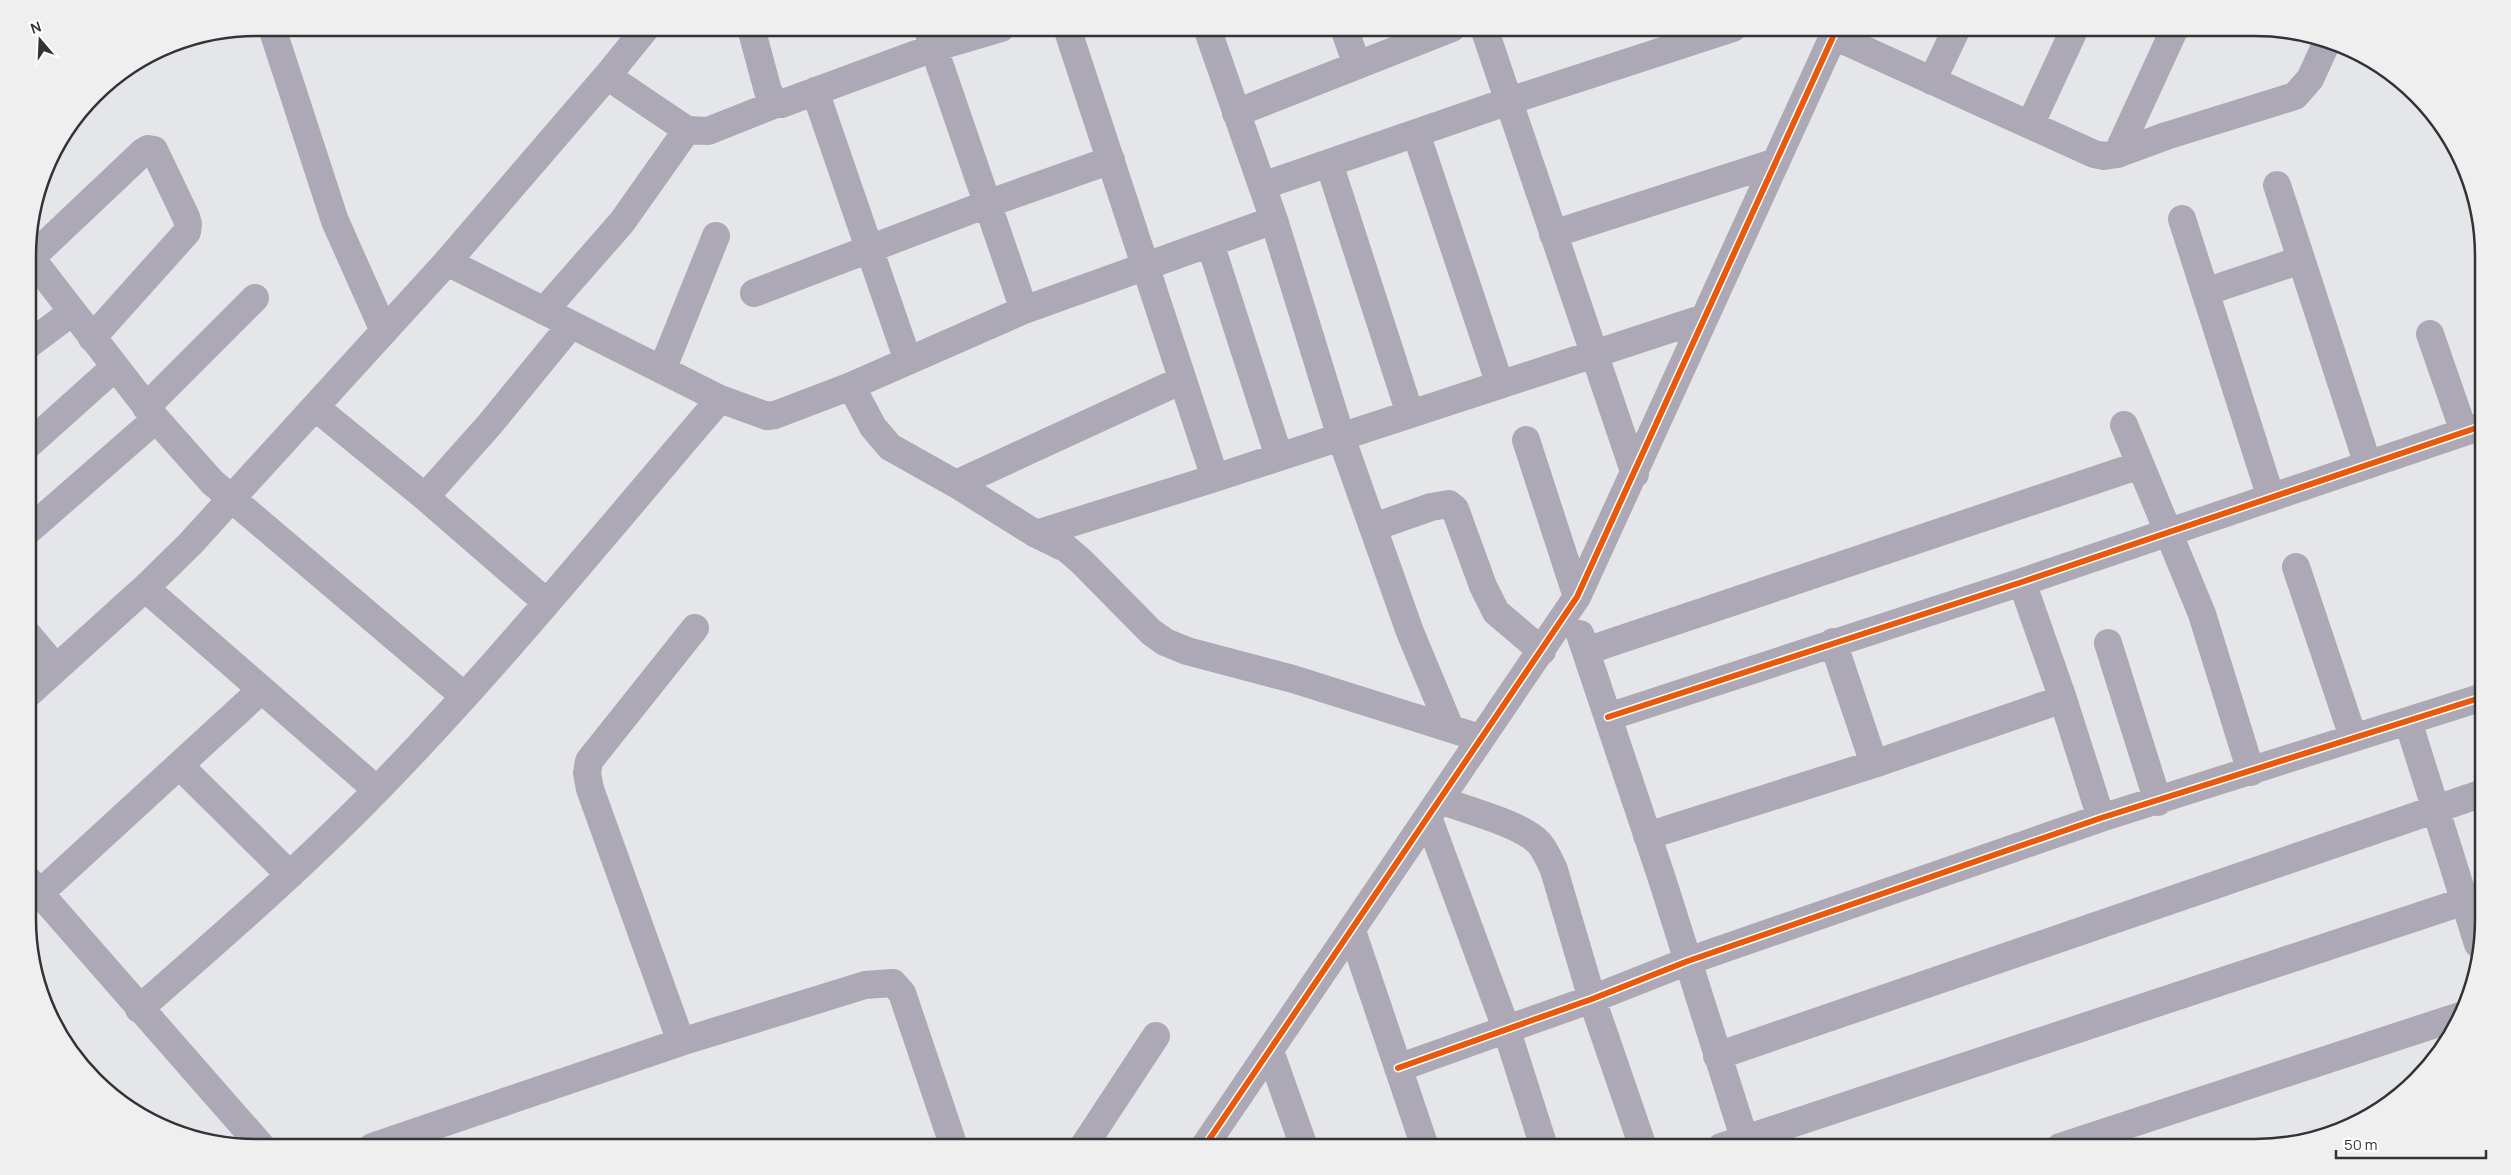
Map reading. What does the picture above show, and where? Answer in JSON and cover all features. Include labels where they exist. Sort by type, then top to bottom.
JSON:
[{"type":"street","points":[[275,36],[335,220],[384,332]]},
{"type":"street","points":[[36,687],[145,588],[230,500],[447,262],[640,36]]},
{"type":"street","points":[[753,36],[768,91],[776,104]]},
{"type":"street","points":[[607,76],[687,130],[708,131],[815,91],[930,38],[944,36]]},
{"type":"street","points":[[1070,36],[1215,478]]},
{"type":"street","points":[[1210,36],[1274,220],[1341,436],[1410,632],[1450,728]]},
{"type":"street","points":[[1347,36],[1357,65]]},
{"type":"street","points":[[1236,113],[1431,36]]},
{"type":"street","points":[[1487,36],[1634,474]]},
{"type":"street","points":[[1262,186],[1508,101],[1708,36]]},
{"type":"street","points":[[1210,1139],[1352,931],[1480,738],[1574,604],[1833,36]]},
{"type":"street","points":[[1843,36],[1932,81],[2094,154],[2104,156],[2117,154],[2166,136],[2295,96],[2310,79],[2324,48]]},
{"type":"street","points":[[1932,81],[1953,36]]},
{"type":"street","points":[[2030,125],[2071,36]]},
{"type":"street","points":[[2117,154],[2170,36]]},
{"type":"street","points":[[930,38],[1024,310]]},
{"type":"street","points":[[815,91],[868,250],[908,361]]},
{"type":"street","points":[[544,311],[622,222],[687,130]]},
{"type":"street","points":[[1416,133],[1500,385]]},
{"type":"street","points":[[36,250],[143,152],[148,148],[154,150],[186,217],[188,224],[187,232],[92,338]]},
{"type":"street","points":[[754,293],[987,204],[1110,160]]},
{"type":"street","points":[[1554,234],[1776,162]]},
{"type":"street","points":[[1329,163],[1410,414]]},
{"type":"street","points":[[2277,186],[2368,465]]},
{"type":"street","points":[[2182,219],[2271,498]]},
{"type":"street","points":[[447,262],[720,399],[755,413],[775,415],[851,386],[1024,310],[1274,220]]},
{"type":"street","points":[[662,370],[716,236]]},
{"type":"street","points":[[1210,243],[1279,457]]},
{"type":"street","points":[[2206,292],[2301,260]]},
{"type":"street","points":[[36,264],[150,413],[230,500],[464,696]]},
{"type":"street","points":[[36,523],[150,413],[255,298]]},
{"type":"street","points":[[36,339],[72,312]]},
{"type":"street","points":[[1036,534],[1215,478],[1704,318]]},
{"type":"street","points":[[425,497],[490,424],[571,324]]},
{"type":"street","points":[[1608,717],[1833,642],[2022,582],[2473,429],[2430,334]]},
{"type":"street","points":[[36,438],[115,367]]},
{"type":"street","points":[[956,484],[1182,380]]},
{"type":"street","points":[[851,386],[873,427],[890,447],[1073,554],[1151,632],[1165,642],[1186,651],[1294,679],[1480,738]]},
{"type":"street","points":[[139,1009],[290,875],[377,790],[464,696],[720,399]]},
{"type":"street","points":[[315,407],[425,497],[546,602]]},
{"type":"street","points":[[2124,425],[2202,614],[2251,772]]},
{"type":"street","points":[[1526,440],[1586,650],[1718,1056],[1736,1139]]},
{"type":"street","points":[[1586,650],[2140,465]]},
{"type":"street","points":[[1374,527],[1431,507],[1449,504],[1455,509],[1483,586],[1496,612],[1542,651]]},
{"type":"street","points":[[2296,567],[2353,737]]},
{"type":"street","points":[[2022,582],[2063,699],[2101,818]]},
{"type":"street","points":[[145,588],[260,691],[377,790]]},
{"type":"street","points":[[681,1042],[590,788],[587,773],[589,761],[695,628]]},
{"type":"street","points":[[1833,642],[1874,764]]},
{"type":"street","points":[[2108,643],[2158,802]]},
{"type":"street","points":[[36,644],[56,668]]},
{"type":"street","points":[[36,886],[180,766],[260,691]]},
{"type":"street","points":[[1647,836],[1874,764],[2063,699]]},
{"type":"street","points":[[1398,1068],[1592,999],[1688,961],[2101,818],[2158,802],[2353,737],[2475,700]]},
{"type":"street","points":[[1752,1139],[2474,898],[2436,811],[2408,721]]},
{"type":"street","points":[[180,766],[290,875]]},
{"type":"street","points":[[1718,1056],[2475,796]]},
{"type":"street","points":[[1434,809],[1526,832],[1539,843],[1554,870],[1592,999],[1640,1139]]},
{"type":"street","points":[[1434,809],[1541,1139]]},
{"type":"street","points":[[36,888],[139,1009],[254,1139]]},
{"type":"street","points":[[1352,931],[1422,1139]]},
{"type":"street","points":[[398,1139],[681,1042],[864,985],[893,983],[902,993],[951,1139]]},
{"type":"street","points":[[2084,1139],[2450,1019]]},
{"type":"street","points":[[1088,1139],[1156,1036]]},
{"type":"street","points":[[1270,1051],[1301,1139]]},
{"type":"cycle path","points":[[1209,1139],[1577,597],[1833,36]]},
{"type":"cycle path","points":[[1608,717],[2022,582],[2475,428]]},
{"type":"cycle path","points":[[1398,1068],[1592,999],[1688,961],[2101,818],[2475,700]]}]
